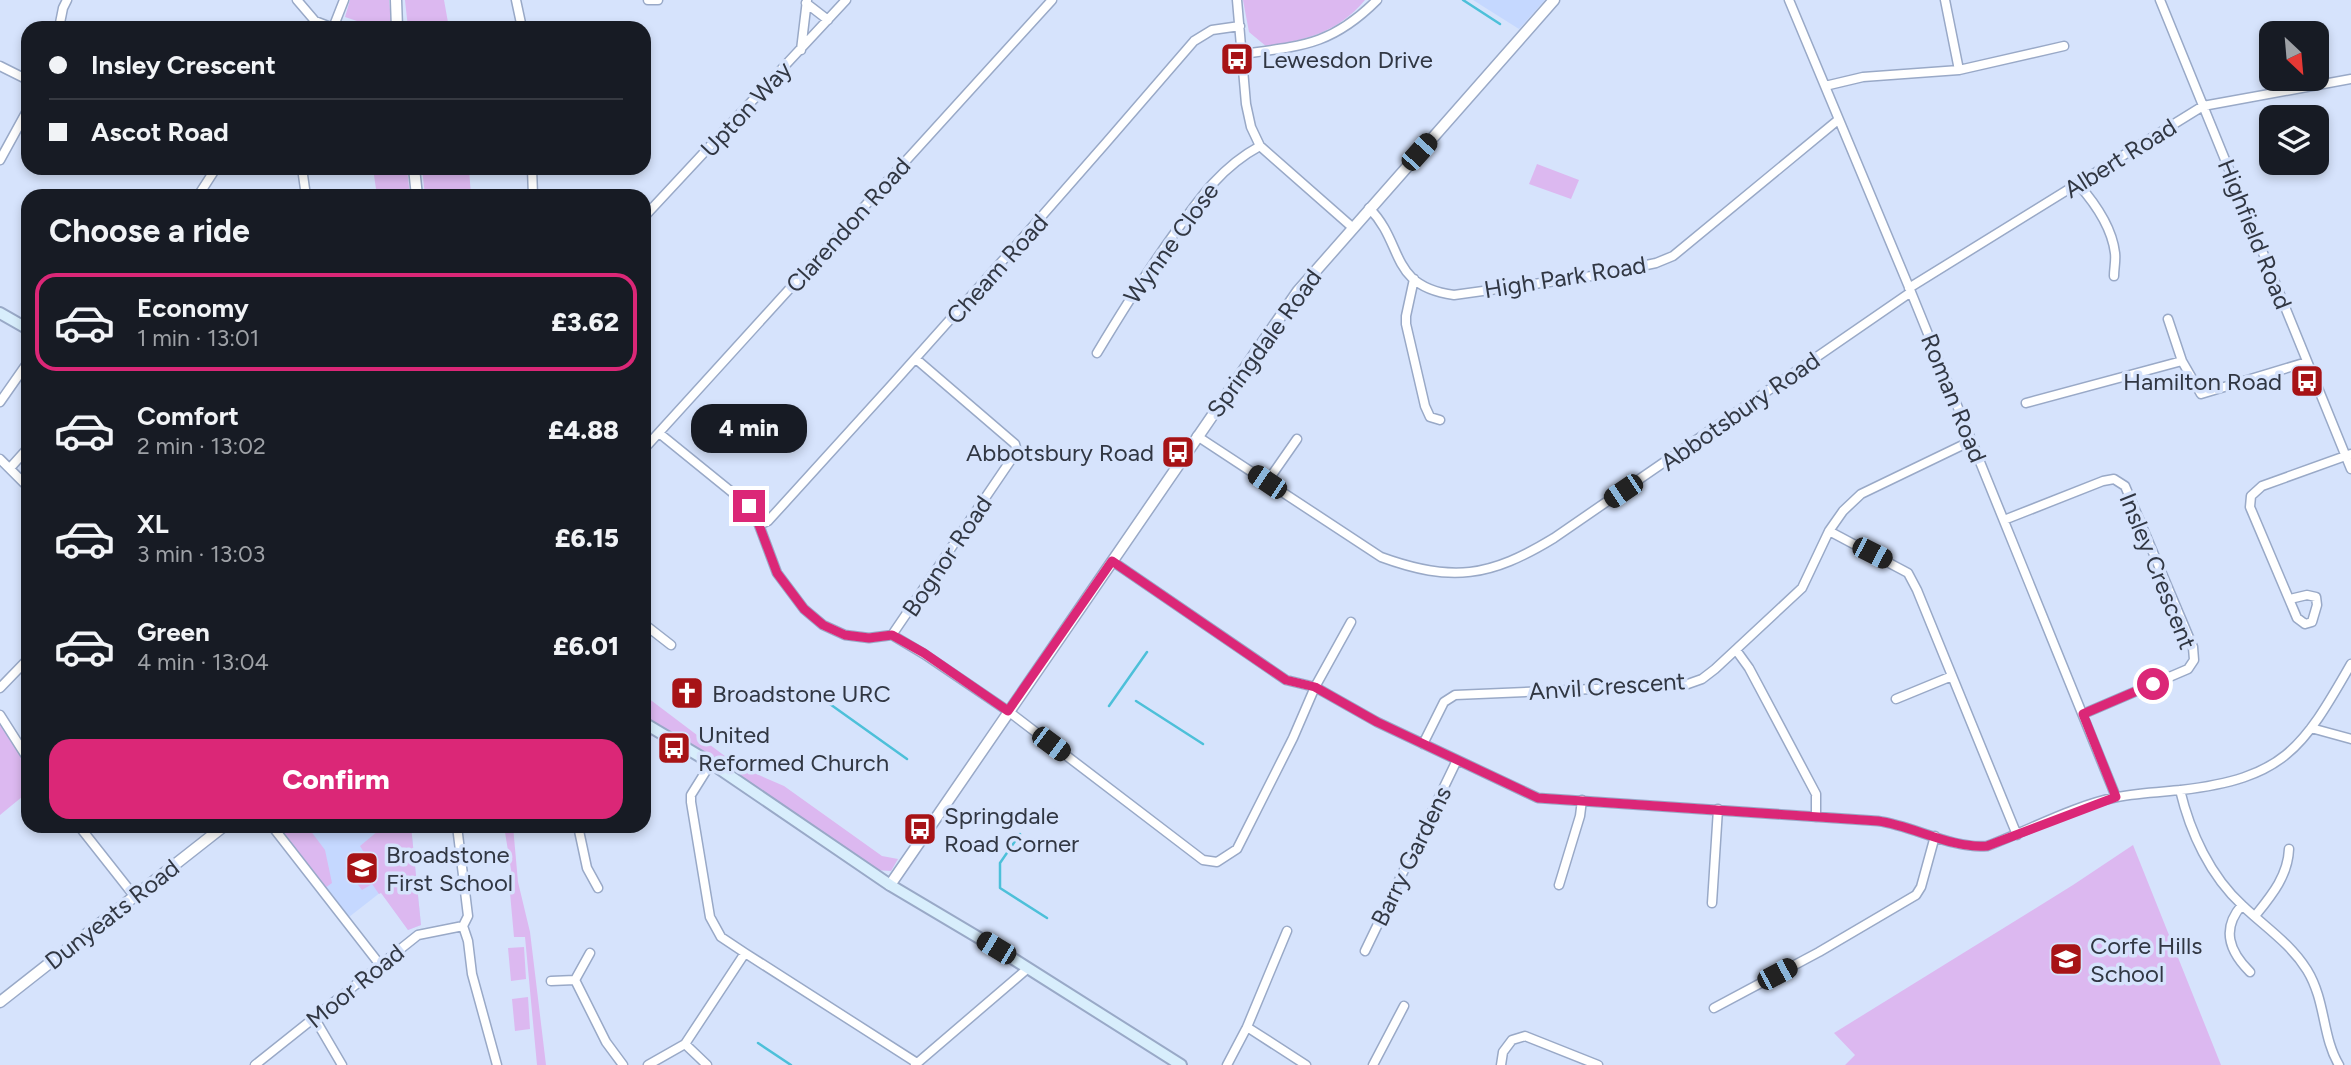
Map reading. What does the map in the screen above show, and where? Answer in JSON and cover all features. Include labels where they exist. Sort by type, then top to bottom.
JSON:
[{"type":"main road","points":[[0,313],[21,325]]},
{"type":"main road","points":[[651,727],[711,763],[890,885],[996,948],[1181,1065]]},
{"type":"street","points":[[60,21],[67,0]]},
{"type":"street","points":[[297,0],[315,21]]},
{"type":"street","points":[[336,21],[344,0]]},
{"type":"street","points":[[396,0],[397,21]]},
{"type":"street","points":[[516,0],[520,21]]},
{"type":"street","points":[[648,0],[658,0]]},
{"type":"street","name":"Upton Way","points":[[651,210],[846,0]]},
{"type":"street","name":"Clarendon Road","points":[[651,442],[1052,0]]},
{"type":"street","points":[[1237,0],[1246,104],[1251,127],[1260,146],[1352,227]]},
{"type":"street","points":[[1242,54],[1319,41],[1357,19],[1377,0]]},
{"type":"street","name":"Springdale Road","points":[[890,885],[1298,290],[1554,0]]},
{"type":"street","name":"Roman Road","points":[[1790,0],[2116,797]]},
{"type":"street","points":[[1945,0],[1959,71]]},
{"type":"street","name":"Highfield Road","points":[[2160,0],[2307,362],[2348,454],[2351,469]]},
{"type":"street","points":[[806,1],[828,20]]},
{"type":"street","points":[[801,50],[806,1]]},
{"type":"street","name":"Cheam Road","points":[[759,525],[768,521],[916,359],[1054,205],[1194,41],[1212,30],[1240,26]]},
{"type":"street","points":[[1825,86],[1863,77],[1959,71],[2064,46]]},
{"type":"street","points":[[0,66],[21,76]]},
{"type":"street","name":"Albert Road","points":[[1910,290],[2203,106],[2351,79]]},
{"type":"street","name":"High Park Road","points":[[1414,279],[1433,291],[1454,295],[1599,275],[1666,260],[1705,232],[1838,120]]},
{"type":"street","points":[[0,160],[21,121]]},
{"type":"street","name":"Wynne Close","points":[[1097,353],[1141,280],[1206,189],[1241,157],[1260,146]]},
{"type":"street","points":[[2078,184],[2095,203],[2111,239],[2115,250],[2114,276]]},
{"type":"street","points":[[1369,208],[1385,227],[1402,268],[1414,279],[1406,324],[1425,406],[1430,417],[1440,420]]},
{"type":"street","name":"Abbotsbury Road","points":[[1198,436],[1381,557],[1441,573],[1495,568],[1554,538],[1910,290]]},
{"type":"street","points":[[2168,320],[2182,361],[2202,394],[2307,362]]},
{"type":"street","name":"Bognor Road","points":[[892,635],[1017,451],[1016,444],[916,359]]},
{"type":"street","points":[[2026,403],[2182,361]]},
{"type":"street","points":[[0,402],[21,372]]},
{"type":"street","points":[[659,433],[749,506],[777,573],[804,609],[823,625],[845,635],[869,638],[892,635],[924,653],[1008,711],[1203,860],[1217,862],[1237,849],[1293,738],[1315,687],[1351,622]]},
{"type":"street","points":[[1267,482],[1297,439]]},
{"type":"street","name":"Anvil Crescent","points":[[1423,744],[1444,702],[1455,695],[1685,685],[1702,679],[1802,588],[1829,531],[1843,511],[1861,494],[1971,441]]},
{"type":"street","points":[[2290,599],[2250,507],[2251,496],[2262,486],[2348,454]]},
{"type":"street","points":[[10,468],[21,456]]},
{"type":"street","points":[[0,459],[21,480]]},
{"type":"street","name":"Insley Crescent","points":[[2004,520],[2103,481],[2114,479],[2126,486],[2193,647],[2194,660],[2188,669],[2083,714]]},
{"type":"street","points":[[1829,531],[1908,573],[2017,835]]},
{"type":"street","points":[[1112,561],[1286,680],[1315,687],[1377,722],[1538,798],[1900,824],[1974,847],[1987,846],[2116,797],[2220,784],[2261,772],[2296,748],[2351,664]]},
{"type":"street","points":[[651,629],[671,645]]},
{"type":"street","points":[[1736,650],[1749,668],[1816,794],[1816,817]]},
{"type":"street","points":[[0,688],[21,666]]},
{"type":"street","points":[[1896,699],[1952,676]]},
{"type":"street","points":[[0,715],[21,747]]},
{"type":"street","points":[[2311,728],[2351,739]]},
{"type":"street","name":"Barry Gardens","points":[[1365,951],[1457,760]]},
{"type":"street","points":[[711,763],[691,795],[710,917],[721,937],[745,953],[916,1064],[1027,969]]},
{"type":"street","points":[[2180,790],[2194,835],[2217,874],[2242,905],[2283,940],[2311,977],[2320,996],[2334,1055],[2339,1065]]},
{"type":"street","points":[[1559,885],[1580,816],[1582,800]]},
{"type":"street","points":[[1712,903],[1718,809]]},
{"type":"street","points":[[85,833],[135,897]]},
{"type":"street","name":"Dunyeats Road","points":[[0,1002],[215,833]]},
{"type":"street","points":[[277,833],[381,965]]},
{"type":"street","points":[[458,833],[468,916],[463,926],[472,974],[497,1065]]},
{"type":"street","points":[[579,833],[587,868],[598,888]]},
{"type":"street","points":[[1714,1008],[1819,952],[1916,895],[1921,887],[1934,836]]},
{"type":"street","points":[[2255,916],[2284,873],[2289,849]]},
{"type":"street","points":[[2242,905],[2232,918],[2229,932],[2241,963],[2250,972]]},
{"type":"street","name":"Moor Road","points":[[255,1065],[418,935],[463,926]]},
{"type":"street","points":[[1227,1065],[1247,1027],[1287,931]]},
{"type":"street","points":[[575,980],[590,953]]},
{"type":"street","points":[[648,1065],[685,1044],[745,953]]},
{"type":"street","points":[[551,982],[575,980]]},
{"type":"street","points":[[575,980],[606,1042],[623,1065]]},
{"type":"street","points":[[1373,1065],[1404,1006]]},
{"type":"street","points":[[315,1018],[342,1065]]},
{"type":"street","points":[[1247,1027],[1306,1065]]},
{"type":"street","points":[[1500,1065],[1503,1052],[1511,1040],[1525,1036],[1598,1065]]},
{"type":"street","points":[[685,1044],[707,1065]]},
{"type":"shaded area","points":[[350,0],[389,0],[391,21],[357,21],[345,17]]},
{"type":"shaded area","points":[[405,0],[444,0],[448,21],[407,21]]},
{"type":"shaded area","points":[[1243,0],[1365,0],[1343,20],[1320,33],[1267,47],[1249,32]]},
{"type":"shaded area","points":[[1473,0],[1545,0],[1519,29]]},
{"type":"shaded area","points":[[1537,164],[1579,180],[1571,199],[1529,184]]},
{"type":"shaded area","points":[[374,175],[408,175],[409,189],[376,189]]},
{"type":"shaded area","points":[[423,175],[470,175],[470,189],[424,189]]},
{"type":"shaded area","points":[[651,700],[738,766],[784,786],[882,856],[898,859],[891,871],[876,870],[700,750],[658,726],[651,737]]},
{"type":"shaded area","points":[[0,724],[21,757],[21,798],[0,815]]},
{"type":"shaded area","name":"Broadstone First School","points":[[282,833],[412,833],[421,925],[408,930],[381,892],[349,917]]},
{"type":"shaded area","points":[[282,833],[312,833],[325,850],[332,883],[325,888]]},
{"type":"shaded area","points":[[376,833],[412,833],[421,925],[408,930],[372,884],[362,890],[345,868],[365,854],[360,846]]},
{"type":"shaded area","points":[[505,833],[514,833],[518,882],[530,932],[546,1065],[537,1065],[525,937],[514,937],[509,882],[513,882]]},
{"type":"shaded area","name":"Corfe Hills School","points":[[2133,845],[2221,1065],[1845,1065],[1855,1055],[1834,1033]]},
{"type":"shaded area","points":[[524,947],[526,979],[511,981],[508,948]]},
{"type":"shaded area","points":[[528,997],[530,1029],[515,1031],[512,999]]},
{"type":"waterway","points":[[1463,0],[1500,24]]},
{"type":"waterway","points":[[1109,706],[1147,652]]},
{"type":"waterway","points":[[813,692],[907,759]]},
{"type":"waterway","points":[[1136,701],[1203,744]]},
{"type":"waterway","points":[[1020,834],[1000,863],[1000,888],[1047,918]]},
{"type":"waterway","points":[[758,1043],[791,1065]]},
{"type":"place","name":"Lewesdon Drive","points":[[1237,59]]},
{"type":"place","name":"Hamilton Road","points":[[2307,381]]},
{"type":"place","name":"Abbotsbury Road","points":[[1178,452]]},
{"type":"place","name":"Broadstone URC","points":[[687,693]]},
{"type":"place","name":"United Reformed Church","points":[[674,748]]},
{"type":"place","name":"Springdale Road Corner","points":[[920,829]]},
{"type":"place","name":"Broadstone First School","points":[[362,868]]},
{"type":"place","name":"Corfe Hills School","points":[[2066,959]]},
{"type":"route","points":[[749,506],[777,573],[804,609],[823,625],[845,635],[869,638],[892,635],[924,653],[1008,711],[1112,561],[1286,680],[1315,687],[1377,722],[1538,798],[1878,821],[1900,824],[1960,844],[1987,846],[2116,797],[2083,714],[2153,684]]}]
